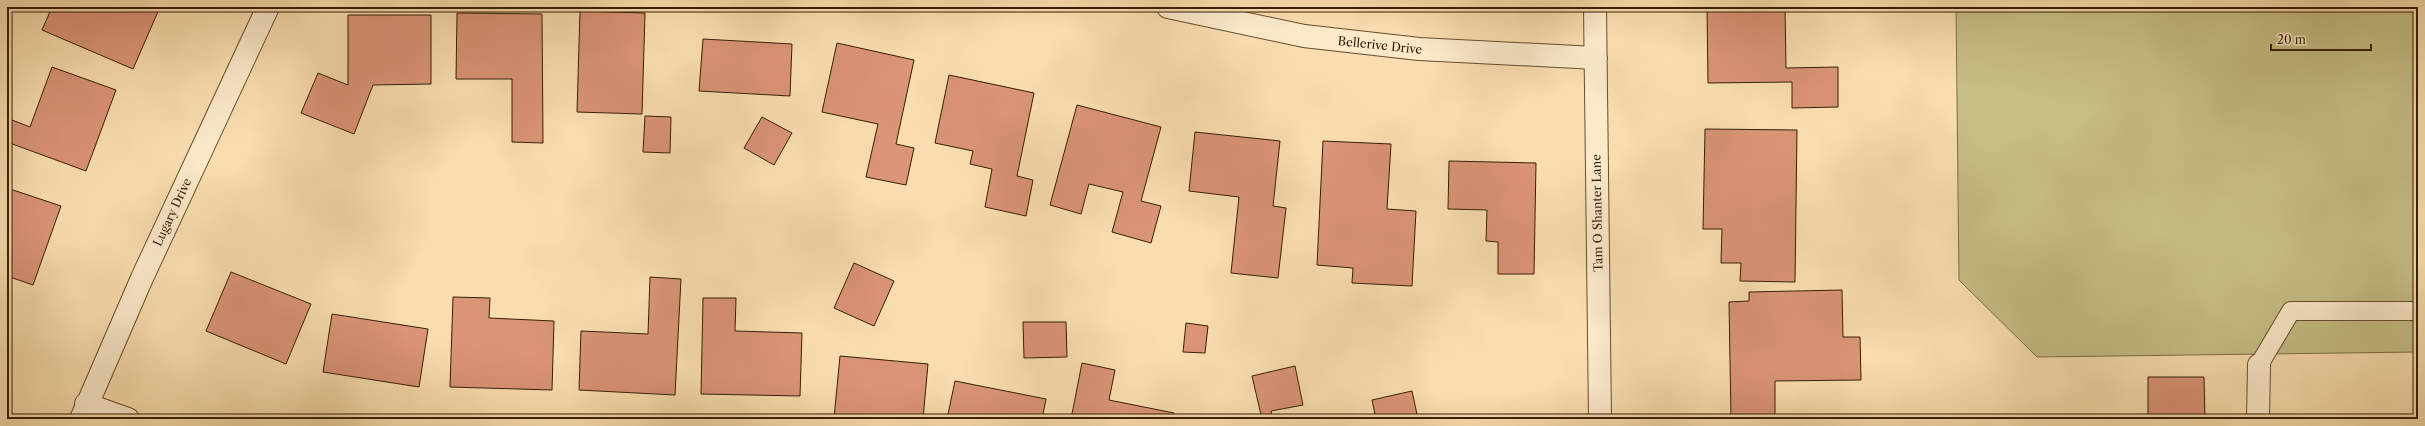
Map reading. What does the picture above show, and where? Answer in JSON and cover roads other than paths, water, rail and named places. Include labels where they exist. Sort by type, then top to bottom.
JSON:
[{"type":"street","name":"Lugary Drive","points":[[83,411],[145,270],[268,7]]},
{"type":"street","name":"Bellerive Drive","points":[[1168,7],[1304,36],[1419,49],[1596,58]]},
{"type":"street","name":"Tam O Shanter Lane","points":[[1595,7],[1600,419]]},
{"type":"street","points":[[2258,419],[2259,365]]},
{"type":"street","points":[[83,411],[128,419]]},
{"type":"lane","points":[[2259,365],[2291,311],[2418,311]]}]
